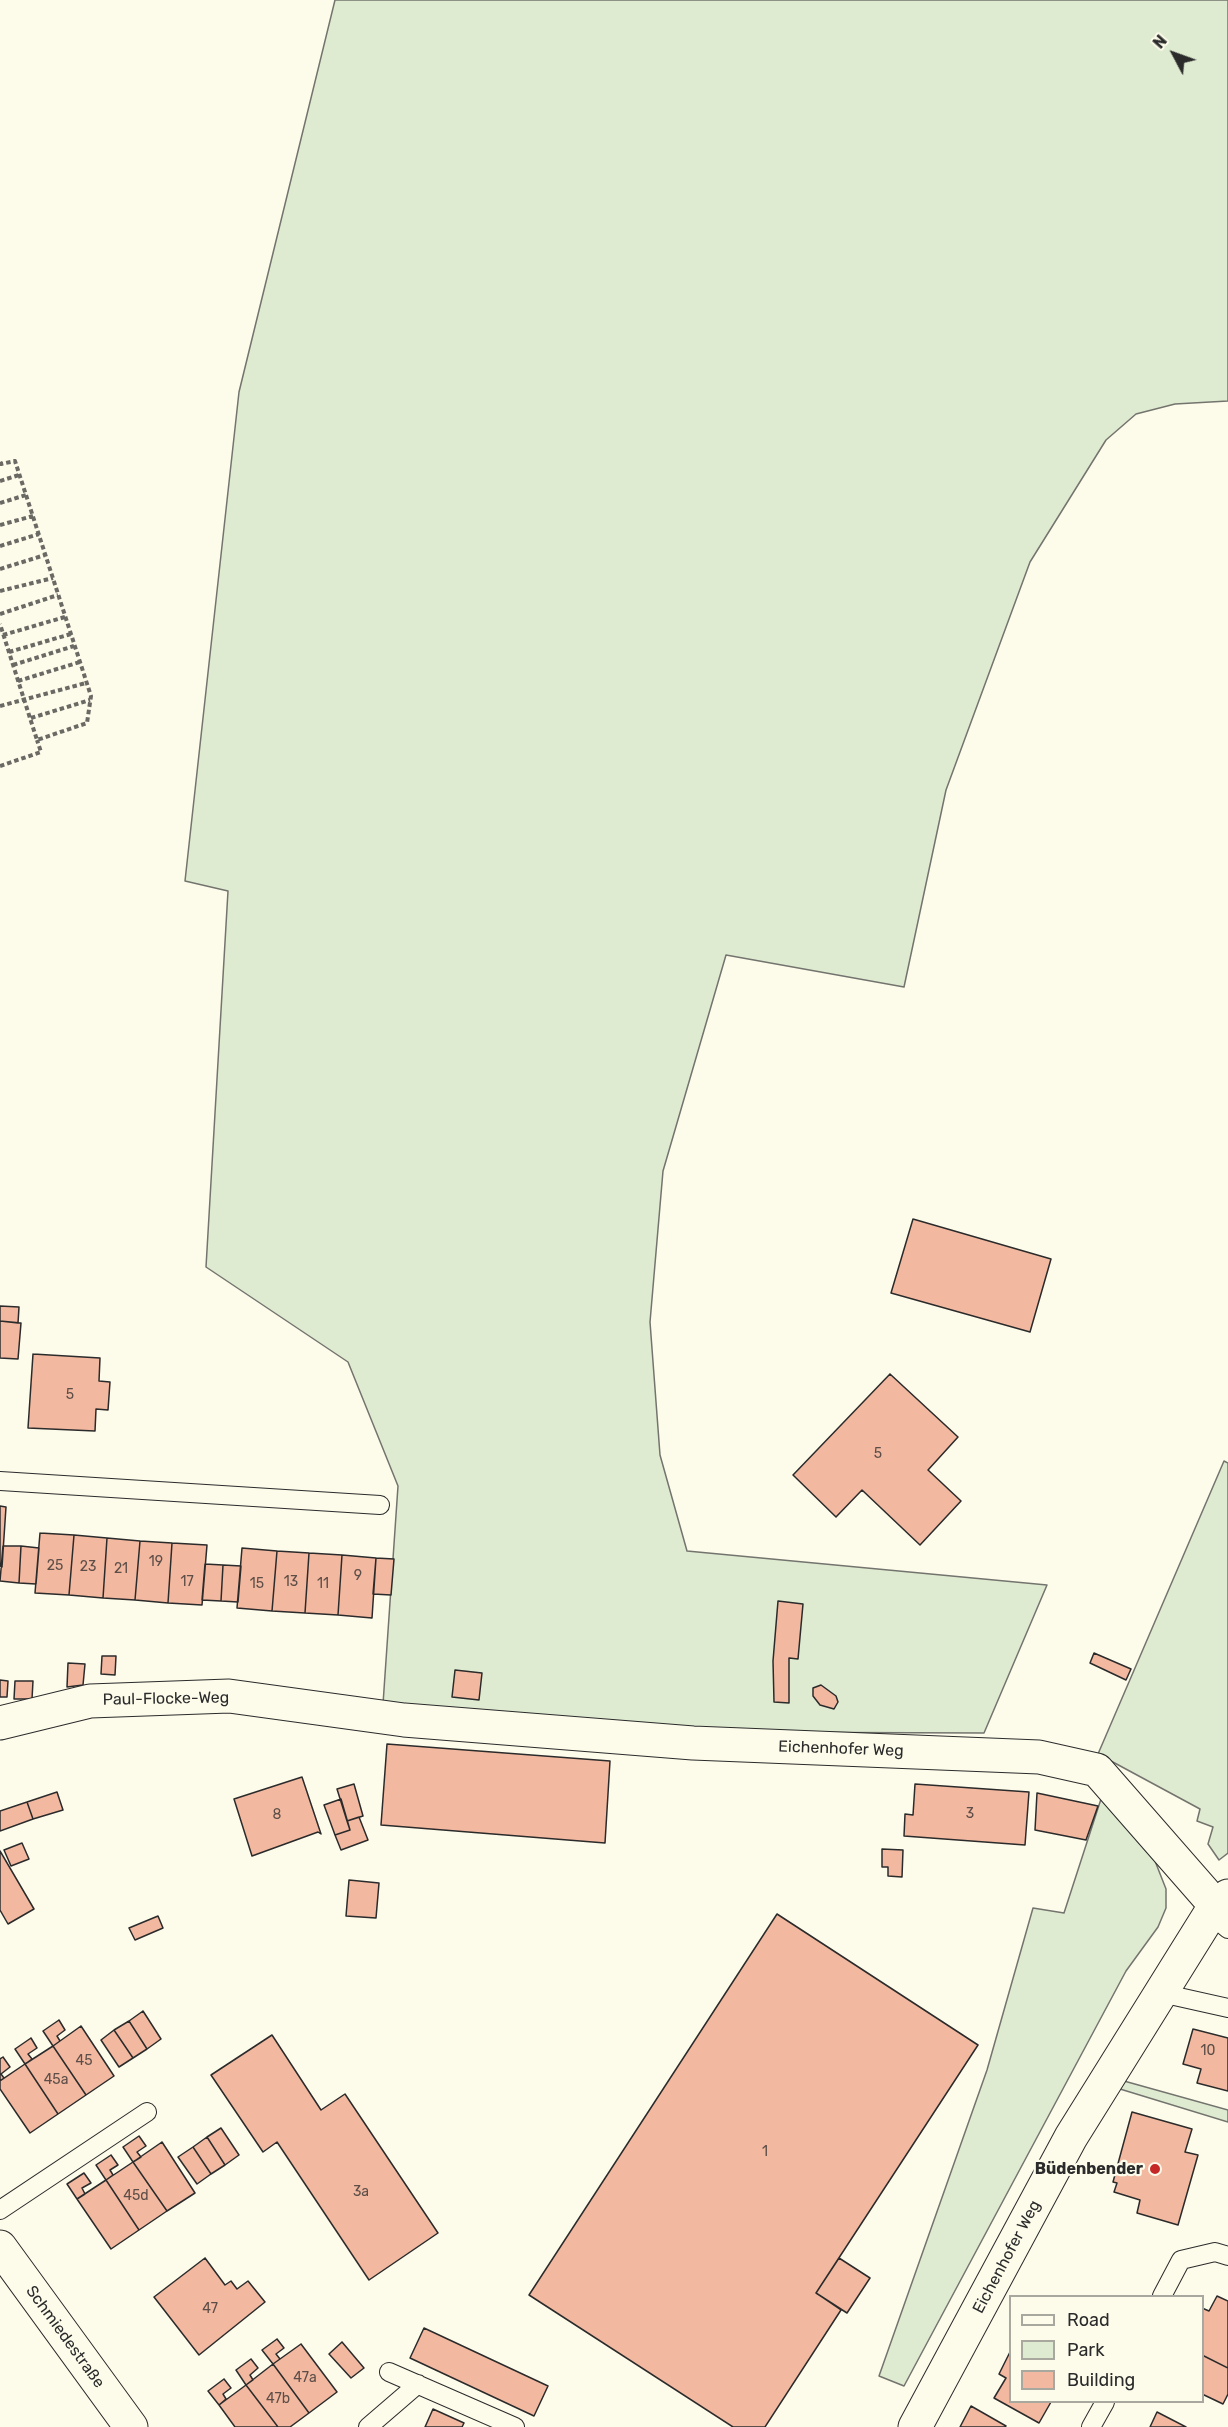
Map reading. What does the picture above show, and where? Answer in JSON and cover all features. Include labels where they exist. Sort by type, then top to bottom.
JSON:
[{"type":"street","name":"Paul-Flocke-Weg","points":[[0,1724],[90,1701],[229,1696],[404,1720]]},
{"type":"street","name":"Eichenhofer Weg","points":[[404,1720],[693,1743],[1039,1757],[1097,1770],[1220,1912],[1161,1993],[1071,2137],[915,2427]]},
{"type":"street","name":"Schmiedestraße","points":[[0,2247],[131,2427]]},
{"type":"lane","points":[[0,1481],[380,1505]]},
{"type":"lane","points":[[1161,1993],[1228,2008]]},
{"type":"lane","points":[[0,2210],[147,2112]]},
{"type":"lane","points":[[1163,2295],[1181,2260],[1215,2252],[1228,2256]]},
{"type":"lane","points":[[389,2372],[515,2427]]},
{"type":"lane","points":[[368,2427],[418,2384]]},
{"type":"lane","points":[[1091,2427],[1104,2403]]},
{"type":"path","points":[[0,462],[1,464],[15,461],[75,646],[90,700],[87,723],[37,740]]},
{"type":"path","points":[[0,481],[19,475]]},
{"type":"path","points":[[0,503],[26,495]]},
{"type":"path","points":[[0,525],[33,516]]},
{"type":"path","points":[[0,546],[39,534]]},
{"type":"path","points":[[0,569],[45,555]]},
{"type":"path","points":[[0,591],[53,578]]},
{"type":"path","points":[[0,614],[58,595]]},
{"type":"path","points":[[3,635],[65,618]]},
{"type":"path","points":[[0,624],[41,753],[0,766]]},
{"type":"path","points":[[9,652],[71,634]]},
{"type":"path","points":[[13,665],[75,646]]},
{"type":"path","points":[[18,681],[80,662]]},
{"type":"path","points":[[0,706],[86,683]]},
{"type":"path","points":[[30,718],[90,700]]},
{"type":"green space","points":[[335,0],[1228,0],[1228,401],[1175,404],[1136,414],[1106,440],[1030,562],[946,790],[904,987],[726,955],[663,1171],[650,1322],[660,1455],[687,1551],[1047,1585],[984,1733],[700,1732],[383,1704],[398,1486],[348,1362],[206,1267],[228,891],[185,881],[239,392]]},
{"type":"green space","points":[[1224,1461],[1228,1463],[1228,1853],[1219,1860],[1208,1844],[1213,1827],[1197,1821],[1200,1809],[1098,1754]]},
{"type":"green space","points":[[1101,1799],[1155,1861],[1166,1889],[1166,1908],[1158,1927],[1126,1971],[904,2386],[879,2376],[987,2070],[1033,1908],[1064,1913]]},
{"type":"green space","points":[[1124,2081],[1228,2110],[1228,2122],[1120,2089]]},
{"type":"building","points":[[913,1219],[1051,1259],[1030,1332],[891,1293]]},
{"type":"building","points":[[0,1306],[19,1307],[18,1323],[0,1321]]},
{"type":"building","points":[[0,1321],[21,1323],[18,1359],[0,1358]]},
{"type":"building","points":[[33,1354],[100,1358],[99,1381],[110,1382],[108,1410],[96,1409],[95,1431],[28,1428]]},
{"type":"building","points":[[890,1374],[958,1437],[928,1470],[961,1501],[920,1545],[862,1490],[836,1517],[793,1475]]},
{"type":"building","points":[[0,1506],[6,1507],[2,1567],[0,1566]]},
{"type":"building","points":[[40,1533],[74,1535],[69,1595],[35,1593]]},
{"type":"building","points":[[74,1535],[107,1538],[103,1598],[69,1595]]},
{"type":"building","points":[[107,1538],[140,1541],[135,1600],[103,1598]]},
{"type":"building","points":[[140,1541],[172,1543],[168,1603],[135,1600]]},
{"type":"building","points":[[172,1543],[207,1545],[202,1605],[168,1603]]},
{"type":"building","points":[[3,1546],[21,1546],[19,1583],[0,1581]]},
{"type":"building","points":[[21,1546],[39,1548],[36,1584],[19,1583]]},
{"type":"building","points":[[242,1548],[277,1551],[272,1611],[237,1608]]},
{"type":"building","points":[[277,1551],[309,1553],[305,1613],[272,1611]]},
{"type":"building","points":[[309,1553],[342,1555],[338,1615],[305,1613]]},
{"type":"building","points":[[342,1555],[376,1558],[372,1618],[338,1615]]},
{"type":"building","points":[[376,1558],[394,1559],[391,1595],[373,1594]]},
{"type":"building","points":[[205,1564],[223,1565],[221,1601],[202,1600]]},
{"type":"building","points":[[223,1565],[241,1566],[238,1602],[221,1601]]},
{"type":"building","points":[[778,1601],[803,1604],[798,1659],[789,1658],[789,1703],[774,1702],[773,1661]]},
{"type":"building","points":[[1094,1653],[1131,1669],[1126,1680],[1090,1663]]},
{"type":"building","points":[[102,1656],[116,1656],[115,1675],[101,1674]]},
{"type":"building","points":[[68,1663],[85,1664],[83,1685],[67,1687]]},
{"type":"building","points":[[455,1670],[482,1673],[479,1700],[452,1697]]},
{"type":"building","points":[[0,1680],[8,1681],[7,1697],[0,1697]]},
{"type":"building","points":[[15,1681],[33,1681],[32,1699],[14,1699]]},
{"type":"building","points":[[821,1685],[836,1696],[838,1702],[834,1709],[820,1705],[813,1696],[813,1688]]},
{"type":"building","points":[[387,1744],[610,1761],[605,1843],[381,1825]]},
{"type":"building","points":[[302,1777],[321,1834],[318,1832],[252,1856],[234,1799]]},
{"type":"building","points":[[354,1784],[363,1816],[347,1821],[337,1789]]},
{"type":"building","points":[[915,1784],[1029,1792],[1025,1845],[904,1836],[905,1814],[913,1815]]},
{"type":"building","points":[[57,1792],[63,1810],[33,1819],[27,1802]]},
{"type":"building","points":[[1037,1793],[1098,1806],[1086,1840],[1035,1830]]},
{"type":"building","points":[[341,1799],[350,1830],[335,1835],[324,1805]]},
{"type":"building","points":[[27,1802],[33,1819],[0,1831],[0,1811]]},
{"type":"building","points":[[359,1817],[368,1840],[341,1850],[335,1835],[350,1830],[347,1821]]},
{"type":"building","points":[[22,1843],[29,1859],[11,1866],[4,1850]]},
{"type":"building","points":[[882,1849],[903,1850],[902,1877],[888,1876],[888,1867],[882,1867]]},
{"type":"building","points":[[0,1851],[34,1909],[8,1924],[0,1910]]},
{"type":"building","points":[[349,1880],[379,1883],[376,1918],[346,1916]]},
{"type":"building","points":[[777,1914],[978,2045],[816,2293],[841,2310],[765,2427],[733,2427],[529,2295]]},
{"type":"building","points":[[158,1916],[163,1928],[135,1940],[129,1928]]},
{"type":"building","points":[[143,2011],[161,2039],[147,2049],[129,2021]]},
{"type":"building","points":[[59,2020],[65,2030],[57,2036],[60,2041],[53,2046],[43,2031]]},
{"type":"building","points":[[129,2021],[147,2049],[133,2058],[114,2030]]},
{"type":"building","points":[[81,2026],[114,2076],[86,2095],[53,2046]]},
{"type":"building","points":[[1193,2029],[1228,2038],[1228,2091],[1197,2083],[1201,2069],[1183,2064]]},
{"type":"building","points":[[114,2030],[133,2058],[119,2067],[101,2040]]},
{"type":"building","points":[[272,2035],[321,2110],[345,2094],[438,2233],[369,2280],[277,2142],[263,2152],[211,2075]]},
{"type":"building","points":[[31,2038],[37,2048],[28,2054],[32,2059],[25,2064],[15,2049]]},
{"type":"building","points":[[53,2046],[86,2095],[58,2114],[25,2064]]},
{"type":"building","points":[[3,2057],[10,2067],[1,2074],[4,2078],[0,2081],[0,2059]]},
{"type":"building","points":[[25,2064],[58,2114],[30,2133],[0,2089],[0,2081]]},
{"type":"building","name":"Büdenbender","points":[[1132,2112],[1192,2129],[1185,2152],[1198,2155],[1178,2225],[1137,2213],[1140,2200],[1114,2192],[1117,2183],[1113,2182]]},
{"type":"building","points":[[221,2128],[239,2155],[225,2165],[207,2137]]},
{"type":"building","points":[[139,2136],[146,2146],[137,2152],[141,2157],[133,2162],[123,2147]]},
{"type":"building","points":[[207,2137],[225,2165],[211,2174],[193,2147]]},
{"type":"building","points":[[162,2142],[195,2193],[167,2211],[133,2162]]},
{"type":"building","points":[[193,2147],[211,2174],[197,2184],[178,2157]]},
{"type":"building","points":[[111,2155],[118,2165],[110,2170],[113,2175],[106,2180],[96,2165]]},
{"type":"building","points":[[133,2162],[167,2211],[139,2230],[106,2180]]},
{"type":"building","points":[[84,2173],[91,2183],[82,2188],[85,2194],[77,2199],[67,2184]]},
{"type":"building","points":[[106,2180],[139,2230],[111,2249],[77,2199]]},
{"type":"building","points":[[205,2258],[225,2285],[231,2281],[237,2289],[248,2281],[265,2302],[199,2355],[154,2297]]},
{"type":"building","points":[[839,2258],[870,2278],[847,2313],[816,2293]]},
{"type":"building","points":[[1217,2296],[1228,2301],[1228,2368],[1204,2356],[1204,2309],[1209,2311]]},
{"type":"building","points":[[424,2328],[548,2386],[534,2416],[410,2358]]},
{"type":"building","points":[[277,2339],[284,2348],[276,2354],[280,2359],[273,2364],[262,2350]]},
{"type":"building","points":[[342,2342],[364,2368],[351,2378],[329,2354]]},
{"type":"building","points":[[301,2344],[337,2392],[309,2413],[273,2364]]},
{"type":"building","points":[[1009,2354],[1009,2403],[1050,2403],[1039,2423],[994,2398],[1006,2378],[999,2374]]},
{"type":"building","points":[[1204,2356],[1228,2368],[1228,2394],[1223,2404],[1204,2395]]},
{"type":"building","points":[[251,2359],[258,2368],[250,2375],[253,2380],[246,2385],[236,2370]]},
{"type":"building","points":[[273,2364],[309,2413],[290,2427],[278,2427],[246,2385]]},
{"type":"building","points":[[224,2379],[231,2388],[223,2394],[226,2399],[219,2405],[208,2391]]},
{"type":"building","points":[[246,2385],[278,2427],[235,2427],[219,2405]]},
{"type":"building","points":[[971,2406],[1006,2426],[960,2427]]},
{"type":"building","points":[[433,2409],[464,2423],[462,2427],[425,2427]]},
{"type":"building","points":[[1157,2412],[1186,2427],[1150,2427]]},
{"type":"place","name":"Büdenbender","points":[[1155,2169]]}]
